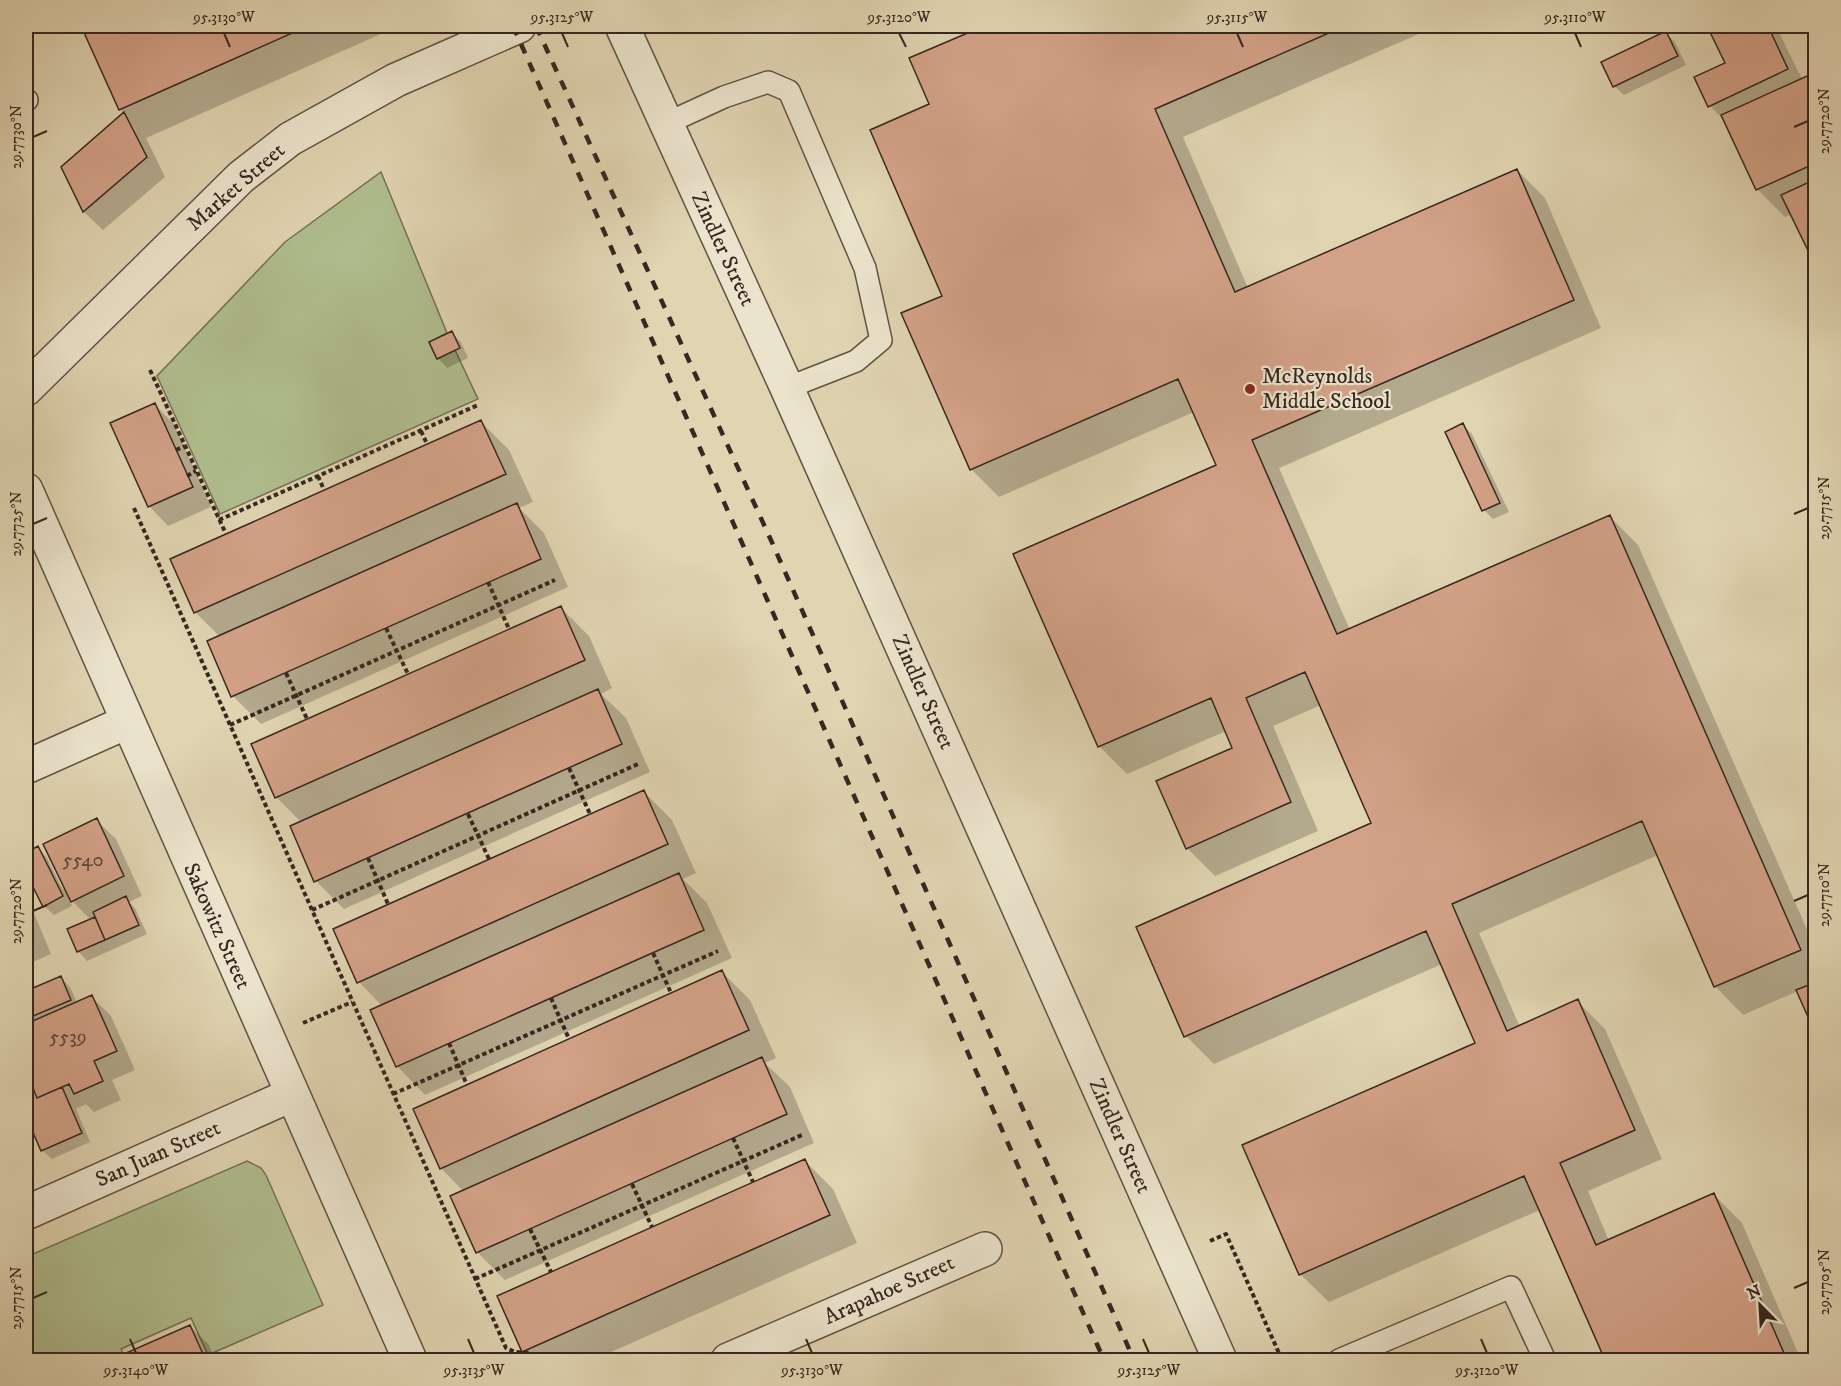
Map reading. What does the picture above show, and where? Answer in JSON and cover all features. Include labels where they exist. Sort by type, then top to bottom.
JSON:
[{"type":"street","name":"Market Street","points":[[26,389],[242,177],[290,140],[396,80],[519,26]]},
{"type":"street","name":"Zindler Street","points":[[622,26],[787,388],[1220,1360]]},
{"type":"street","name":"Sakowitz Street","points":[[26,490],[291,1095],[410,1360]]},
{"type":"street","points":[[26,766],[127,722]]},
{"type":"street","name":"San Juan Street","points":[[26,1213],[291,1095]]},
{"type":"street","name":"Arapahoe Street","points":[[728,1360],[985,1249]]},
{"type":"lane","points":[[665,124],[724,97],[768,82],[789,91],[865,268],[881,340],[856,361],[787,388]]},
{"type":"lane","points":[[1339,1360],[1511,1287],[1545,1360]]},
{"type":"path","points":[[150,370],[225,534]]},
{"type":"path","points":[[219,520],[478,405]]},
{"type":"path","points":[[421,431],[427,444]]},
{"type":"path","points":[[176,450],[185,446]]},
{"type":"path","points":[[188,476],[196,471]]},
{"type":"path","points":[[318,476],[324,490]]},
{"type":"path","points":[[134,508],[506,1348],[515,1352],[531,1353]]},
{"type":"path","points":[[230,725],[555,580]]},
{"type":"path","points":[[488,582],[509,629]]},
{"type":"path","points":[[386,628],[408,674]]},
{"type":"path","points":[[286,673],[307,719]]},
{"type":"path","points":[[312,910],[638,764]]},
{"type":"path","points":[[569,768],[590,814]]},
{"type":"path","points":[[468,814],[489,859]]},
{"type":"path","points":[[368,858],[388,904]]},
{"type":"path","points":[[393,1094],[718,951]]},
{"type":"path","points":[[652,953],[671,993]]},
{"type":"path","points":[[551,998],[569,1039]]},
{"type":"path","points":[[302,1023],[352,1002]]},
{"type":"path","points":[[449,1044],[468,1085]]},
{"type":"path","points":[[475,1279],[802,1135]]},
{"type":"path","points":[[733,1138],[753,1182]]},
{"type":"path","points":[[632,1184],[652,1227]]},
{"type":"path","points":[[530,1229],[551,1272]]},
{"type":"path","points":[[1173,1257],[1226,1234],[1282,1360]]},
{"type":"green space","points":[[381,172],[447,333],[429,342],[437,359],[455,350],[478,399],[220,514],[157,376],[285,242]]},
{"type":"green space","points":[[247,1161],[261,1168],[266,1175],[323,1305],[208,1355],[191,1318],[121,1349],[126,1360],[26,1360],[26,1257]]},
{"type":"building","points":[[81,26],[308,26],[119,110]]},
{"type":"building","points":[[984,26],[1345,26],[1155,109],[1235,292],[1517,169],[1574,300],[1252,440],[1337,634],[1610,515],[1801,950],[1714,987],[1642,821],[1452,904],[1507,1031],[1578,999],[1635,1130],[1560,1163],[1596,1245],[1714,1193],[1787,1360],[1605,1360],[1524,1176],[1299,1275],[1242,1145],[1475,1043],[1426,931],[1184,1037],[1136,927],[1371,823],[1305,672],[1246,698],[1291,802],[1186,849],[1156,781],[1232,748],[1211,698],[1098,747],[1013,554],[1216,465],[1178,379],[970,470],[901,313],[942,296],[870,130],[929,104],[909,58]]},
{"type":"building","points":[[1707,26],[1768,26],[1788,69],[1708,107],[1694,77],[1725,63]]},
{"type":"building","points":[[1666,31],[1678,56],[1613,87],[1601,62]]},
{"type":"building","points":[[1816,72],[1816,163],[1756,190],[1721,115]]},
{"type":"building","points":[[124,112],[147,157],[83,212],[61,167]]},
{"type":"building","points":[[1816,179],[1816,267],[1781,195]]},
{"type":"building","points":[[452,331],[460,348],[437,359],[429,342]]},
{"type":"building","points":[[155,403],[193,487],[148,507],[110,423]]},
{"type":"building","points":[[481,420],[506,474],[194,613],[170,559]]},
{"type":"building","points":[[1463,423],[1500,503],[1482,511],[1445,432]]},
{"type":"building","points":[[517,503],[541,559],[231,697],[207,641]]},
{"type":"building","points":[[561,606],[585,660],[275,798],[251,744]]},
{"type":"building","points":[[598,689],[622,744],[314,882],[290,826]]},
{"type":"building","points":[[644,790],[668,844],[357,983],[333,929]]},
{"type":"building","points":[[97,818],[124,876],[71,902],[43,844]]},
{"type":"building","points":[[38,846],[63,896],[43,907],[26,873],[26,853]]},
{"type":"building","points":[[679,873],[704,930],[396,1067],[370,1010]]},
{"type":"building","points":[[126,896],[139,925],[105,940],[93,912]]},
{"type":"building","points":[[95,917],[105,940],[77,952],[67,929]]},
{"type":"building","points":[[722,970],[749,1030],[440,1169],[413,1109]]},
{"type":"building","points":[[61,976],[71,1000],[26,1019],[26,991]]},
{"type":"building","points":[[1816,982],[1816,1035],[1796,990]]},
{"type":"building","points":[[92,995],[117,1051],[94,1061],[103,1081],[74,1094],[69,1084],[37,1098],[26,1071],[26,1024]]},
{"type":"building","points":[[762,1057],[787,1114],[476,1253],[450,1196]]},
{"type":"building","points":[[26,1071],[37,1098],[62,1087],[82,1133],[41,1151],[26,1116]]},
{"type":"building","points":[[805,1159],[830,1215],[522,1352],[497,1296]]},
{"type":"building","points":[[190,1325],[203,1354],[189,1360],[130,1360],[126,1353]]},
{"type":"railway","points":[[513,26],[1104,1360]]},
{"type":"railway","points":[[536,26],[770,538],[1134,1360]]},
{"type":"place","name":"McReynolds Middle School","points":[[1250,389]]}]
